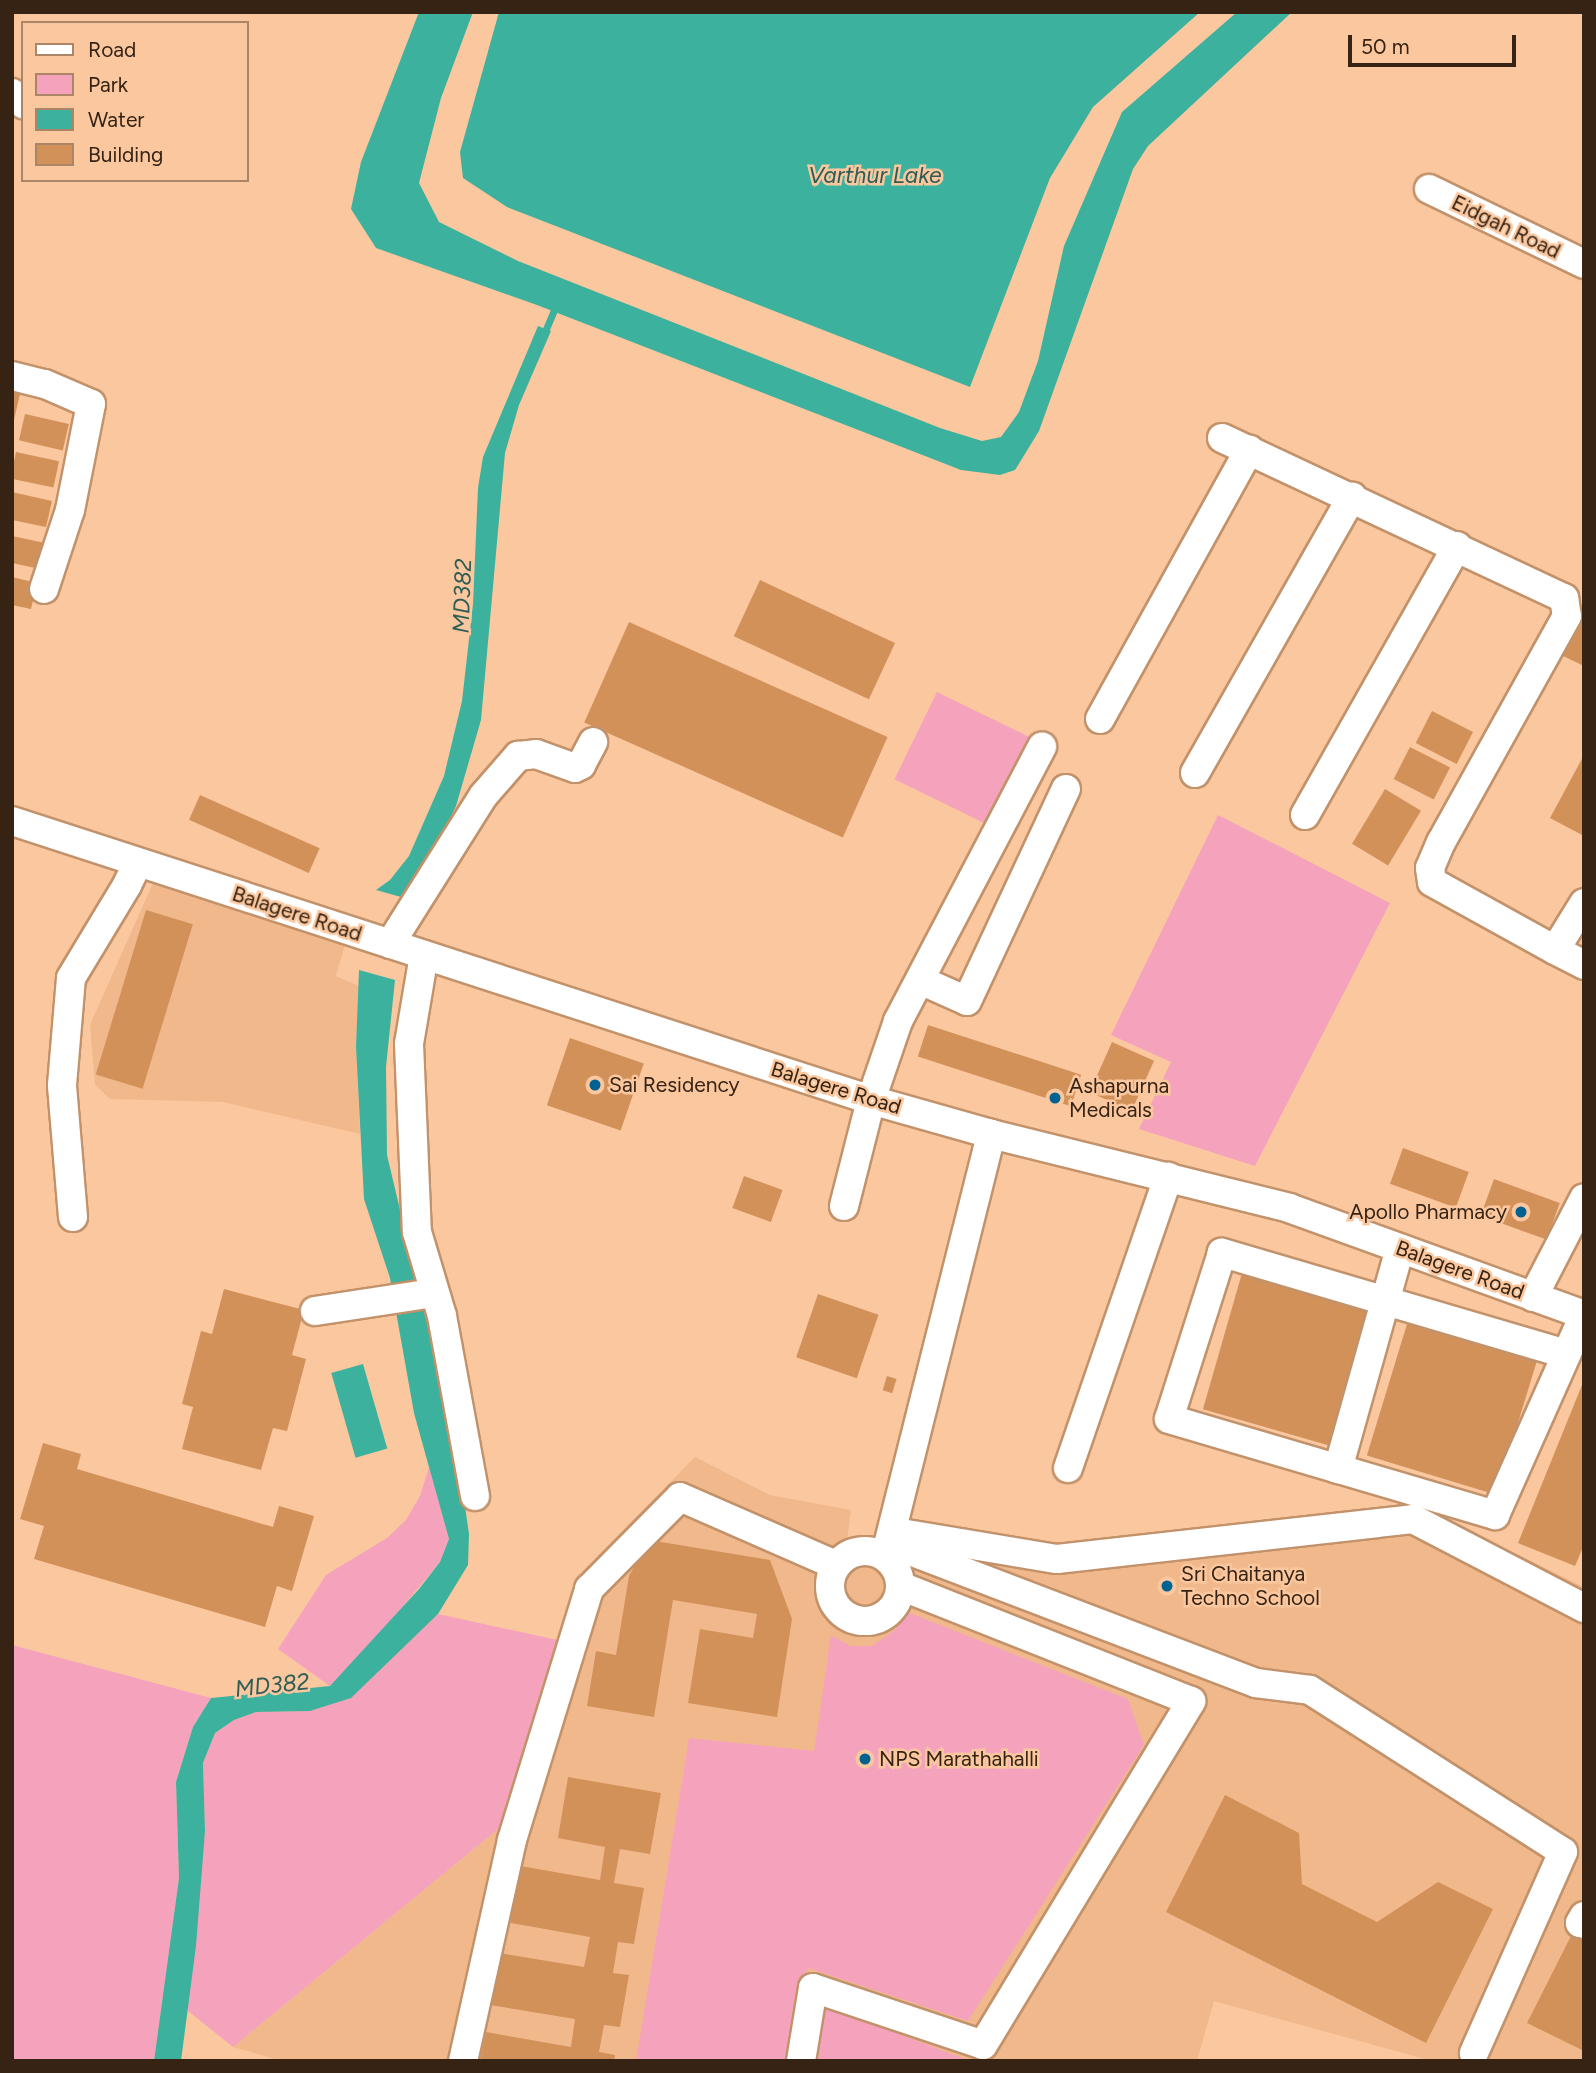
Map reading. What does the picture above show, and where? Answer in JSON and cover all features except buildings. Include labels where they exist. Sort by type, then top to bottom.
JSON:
[{"type":"street","name":"Eidgah Road","points":[[1429,189],[1584,264]]},
{"type":"street","points":[[12,376],[45,384],[92,404],[70,510],[44,589]]},
{"type":"street","points":[[1222,438],[1557,592],[1568,607],[1567,616],[1441,842],[1430,869],[1432,882],[1584,965]]},
{"type":"street","points":[[1100,719],[1249,450]]},
{"type":"street","points":[[1195,773],[1352,498]]},
{"type":"street","points":[[1305,815],[1457,546]]},
{"type":"street","points":[[390,944],[484,795],[518,756],[536,754],[575,768],[581,765],[593,742]]},
{"type":"street","points":[[844,1206],[871,1100],[898,1021],[1042,747]]},
{"type":"street","points":[[920,980],[967,1001],[1066,789]]},
{"type":"street","name":"Balagere Road","points":[[12,821],[871,1100],[991,1134],[1289,1208],[1584,1315]]},
{"type":"street","points":[[74,1217],[62,1085],[71,978],[138,862]]},
{"type":"street","points":[[1555,950],[1584,903]]},
{"type":"street","points":[[424,955],[409,1044],[417,1232],[428,1294],[442,1316],[474,1496]]},
{"type":"street","points":[[991,1134],[890,1537],[901,1586],[899,1598],[884,1617],[861,1622],[839,1611],[830,1589],[836,1566],[858,1552],[870,1551],[890,1537],[1057,1559],[1413,1519],[1584,1608]]},
{"type":"street","points":[[1068,1468],[1168,1177]]},
{"type":"street","points":[[1533,1297],[1584,1198]]},
{"type":"street","points":[[1338,1469],[1400,1248]]},
{"type":"street","points":[[1566,1354],[1222,1253],[1169,1419],[1495,1515],[1584,1315]]},
{"type":"street","points":[[315,1311],[428,1294]]},
{"type":"street","points":[[463,2061],[512,1840],[589,1590],[680,1497],[836,1566]]},
{"type":"street","points":[[890,1537],[1256,1684],[1311,1690],[1563,1852],[1474,2053]]},
{"type":"street","points":[[802,2061],[813,1988],[983,2046],[1191,1701],[901,1586]]},
{"type":"street","points":[[1584,1916],[1580,1923],[1584,1924]]},
{"type":"shaded area","points":[[157,874],[345,944],[336,976],[359,986],[356,1047],[360,1134],[223,1102],[110,1099],[95,1085],[90,1025]]},
{"type":"shaded area","points":[[695,1457],[770,1495],[851,1510],[847,1541],[911,1566],[922,1522],[1062,1547],[1412,1503],[1584,1587],[1584,2061],[1432,2061],[1214,2001],[1197,2061],[971,2061],[962,2058],[282,2061],[233,2047],[509,1820],[583,1571]]},
{"type":"green space","points":[[937,692],[1039,742],[997,829],[894,779]]},
{"type":"green space","points":[[1218,815],[1390,903],[1255,1166],[1139,1129],[1171,1062],[1111,1035]]},
{"type":"green space","points":[[429,1467],[449,1539],[440,1562],[357,1661],[330,1686],[278,1649],[326,1575],[387,1538],[406,1520],[420,1496]]},
{"type":"green space","points":[[902,1610],[1128,1699],[1144,1745],[968,2021],[808,1968],[789,2061],[636,2061],[689,1738],[814,1751],[831,1635],[850,1646],[872,1646],[896,1629]]},
{"type":"green space","points":[[438,1614],[562,1641],[509,1820],[233,2047],[187,2010],[205,1831],[203,1763],[215,1733],[234,1720],[256,1712],[310,1711],[350,1698]]},
{"type":"green space","points":[[12,1645],[211,1698],[193,1727],[176,1782],[179,1878],[154,2061],[12,2061]]},
{"type":"green space","points":[[821,2004],[962,2058],[971,2061],[812,2061]]},
{"type":"water","points":[[419,12],[473,12],[441,98],[419,183],[439,222],[518,261],[940,428],[982,441],[1001,437],[1019,412],[1038,361],[1064,246],[1122,112],[1237,12],[1292,12],[1148,146],[1133,169],[1039,431],[1015,470],[1000,475],[961,470],[537,305],[376,248],[351,209],[361,162]]},
{"type":"water","name":"Varthur Lake","points":[[499,12],[1200,12],[1093,107],[1050,178],[970,387],[507,207],[463,178],[460,152]]},
{"type":"water","points":[[538,326],[551,331],[519,405],[505,453],[481,720],[456,806],[430,860],[401,897],[376,890],[390,880],[409,856],[444,776],[462,701],[473,604],[478,488],[483,457]]},
{"type":"water","points":[[359,970],[395,980],[386,1067],[387,1155],[457,1450],[469,1534],[468,1565],[438,1614],[351,1698],[310,1711],[256,1712],[234,1720],[215,1733],[203,1763],[205,1831],[196,1946],[181,2061],[154,2061],[179,1878],[176,1782],[193,1727],[211,1698],[330,1686],[419,1589],[440,1562],[449,1539],[414,1413],[390,1278],[364,1199],[356,1047]]},
{"type":"water","points":[[363,1364],[387,1449],[356,1458],[331,1373]]},
{"type":"waterway","name":"MD382","points":[[543,336],[556,305]]},
{"type":"place","name":"Sai Residency","points":[[595,1085]]},
{"type":"place","name":"Ashapurna Medicals","points":[[1055,1098]]},
{"type":"place","name":"Apollo Pharmacy","points":[[1521,1212]]},
{"type":"place","name":"Sri Chaitanya Techno School","points":[[1167,1586]]},
{"type":"place","name":"NPS Marathahalli","points":[[865,1759]]}]
